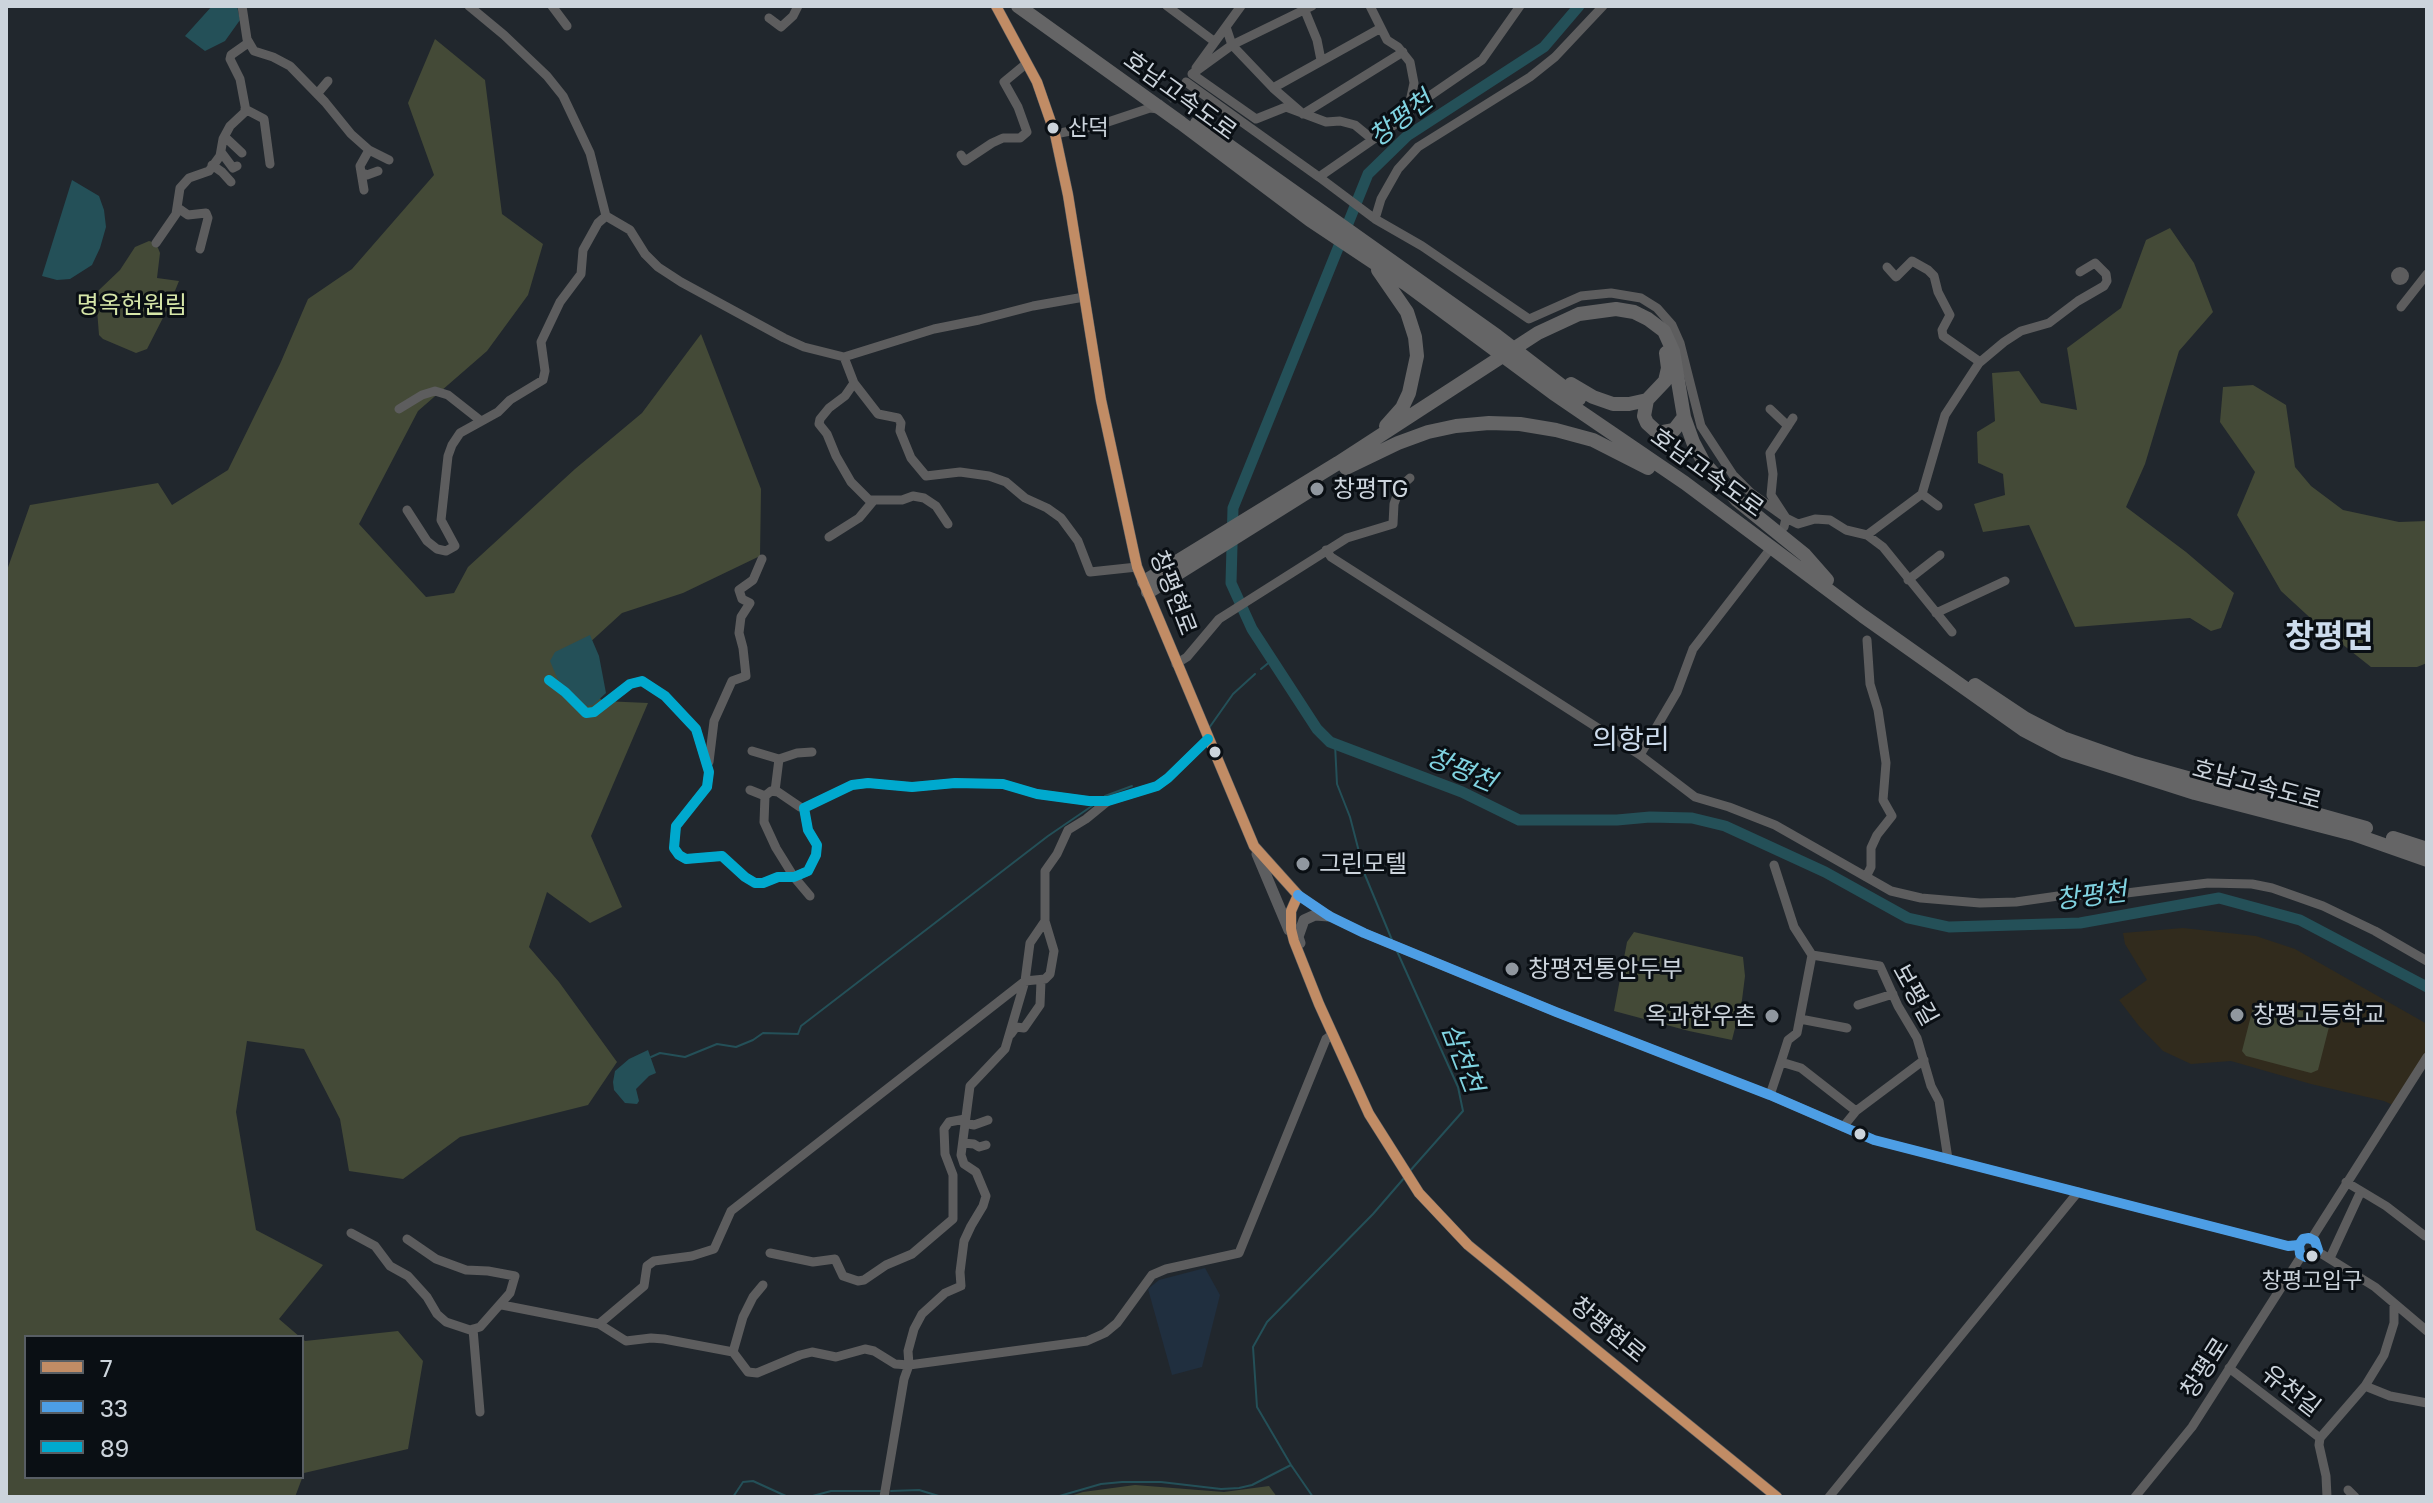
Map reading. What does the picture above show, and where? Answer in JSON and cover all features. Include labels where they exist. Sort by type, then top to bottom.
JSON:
[{"type":"highway","name":"호남고속도로","points":[[1018,6],[1695,480],[1827,580],[2026,719],[2063,738],[2134,763],[2344,821],[2427,849]]},
{"type":"highway","name":"호남고속도로","points":[[1034,6],[1312,214]]},
{"type":"highway","points":[[1340,466],[1402,408],[1416,366],[1415,337],[1407,312],[1371,254]]},
{"type":"highway","points":[[1206,550],[1272,516],[1340,466],[1538,333],[1579,314],[1616,309],[1634,312],[1664,331],[1673,351],[1684,417],[1698,453],[1737,500],[1805,555],[1827,580]]},
{"type":"highway","points":[[1146,587],[1206,550],[1280,497],[1340,466],[1470,389],[1536,344],[1573,325],[1617,317],[1634,320],[1659,338],[1666,352],[1668,368],[1665,381],[1647,400],[1613,404],[1558,385]]},
{"type":"highway","name":"호남고속도로","points":[[1558,385],[1746,529],[2024,730],[2064,751],[2195,793],[2353,834],[2427,860]]},
{"type":"highway","points":[[1647,400],[1644,416],[1658,433],[1674,430],[1684,417]]},
{"type":"highway","points":[[1340,466],[1428,432],[1489,423],[1520,424],[1593,440],[1652,471],[1711,513],[1746,529]]},
{"type":"main road","name":"창평현로","points":[[996,6],[1027,63],[1055,134],[1107,431],[1137,567],[1254,846],[1298,895]]},
{"type":"main road","points":[[1254,846],[1333,1034]]},
{"type":"main road","points":[[1294,941],[1291,911],[1298,895]]},
{"type":"main road","points":[[1311,986],[1310,969],[1298,937],[1300,929],[1304,920],[1315,915],[1329,916]]},
{"type":"main road","name":"창평현로","points":[[1333,1034],[1369,1114],[1396,1159],[1417,1190],[1468,1245],[1777,1497]]},
{"type":"street","points":[[242,6],[248,43],[254,51],[304,73],[317,94],[351,134],[369,150],[389,160]]},
{"type":"street","points":[[469,6],[547,76],[563,96],[590,153],[606,216],[630,230],[645,254],[658,267],[784,338],[804,347],[844,357],[934,329],[1084,297]]},
{"type":"street","points":[[552,6],[567,26]]},
{"type":"street","points":[[769,18],[781,27],[793,16],[798,6]]},
{"type":"street","points":[[1167,6],[1215,42]]},
{"type":"street","points":[[1186,81],[1241,6]]},
{"type":"street","points":[[1370,6],[1387,40],[1403,52],[1414,72],[1407,113]]},
{"type":"street","points":[[1319,177],[1482,60],[1520,6]]},
{"type":"street","points":[[1372,217],[1398,169],[1418,147],[1530,77],[1555,57],[1603,6]]},
{"type":"street","points":[[1186,81],[1232,45],[1307,7],[1321,60]]},
{"type":"street","points":[[1226,27],[1232,45],[1303,114]]},
{"type":"street","points":[[1273,88],[1381,28]]},
{"type":"street","points":[[245,109],[240,79],[230,59],[248,43]]},
{"type":"street","points":[[1303,114],[1403,52]]},
{"type":"street","points":[[961,155],[965,161],[992,143],[1003,138],[1020,138],[1027,132],[1004,82],[1027,63]]},
{"type":"street","points":[[317,94],[328,81]]},
{"type":"street","points":[[1186,81],[1256,119],[1286,107],[1326,122],[1340,121],[1355,125],[1372,139]]},
{"type":"street","points":[[1186,81],[1372,217],[1422,246],[1529,319],[1581,296],[1611,293],[1641,298],[1657,308],[1672,325],[1680,343],[1701,426],[1733,475],[1785,523],[1830,520],[1846,530],[1867,535],[1883,547],[1952,632]]},
{"type":"street","points":[[1055,134],[1096,126],[1150,108],[1158,109]]},
{"type":"street","points":[[156,243],[176,214],[180,188],[189,178],[209,171],[221,152],[230,126],[245,109]]},
{"type":"street","points":[[245,109],[264,119],[270,164]]},
{"type":"street","points":[[225,137],[242,153]]},
{"type":"street","points":[[364,190],[360,166],[369,150]]},
{"type":"street","points":[[221,152],[233,168],[237,166]]},
{"type":"street","points":[[212,165],[231,182]]},
{"type":"street","points":[[361,172],[367,175],[378,171]]},
{"type":"street","points":[[178,208],[188,215],[206,213],[208,218],[200,249]]},
{"type":"street","points":[[407,510],[427,541],[437,549],[446,551],[455,546],[441,520],[448,456],[460,433],[543,380],[545,371],[541,342],[560,302],[581,274],[583,250],[598,223],[606,216]]},
{"type":"street","points":[[1887,267],[1896,277],[1912,261],[1934,276],[1950,315],[1942,330],[1943,336],[1980,362]]},
{"type":"street","points":[[1867,535],[1922,494],[1945,415],[1980,362],[2021,331],[2049,323],[2107,281],[2106,274],[2095,263],[2080,272]]},
{"type":"street","points":[[2401,307],[2427,274]]},
{"type":"street","points":[[2404,280],[2415,289]]},
{"type":"street","points":[[844,357],[854,383],[878,414],[898,418],[911,458],[926,476],[960,472],[1006,482],[1025,498],[1061,518],[1078,541],[1090,572],[1137,567]]},
{"type":"street","points":[[854,383],[820,419],[819,424],[851,482],[869,500],[924,498],[936,506],[948,524]]},
{"type":"street","points":[[399,409],[435,391],[448,395],[481,421]]},
{"type":"street","points":[[1770,409],[1790,422],[1770,453],[1773,474],[1771,495],[1785,523]]},
{"type":"street","points":[[924,498],[931,477]]},
{"type":"street","points":[[1176,664],[1187,657],[1223,617],[1326,550],[1347,538],[1393,524],[1394,504],[1400,487],[1410,478]]},
{"type":"street","points":[[1922,494],[1938,506]]},
{"type":"street","points":[[829,537],[859,518],[874,500]]},
{"type":"street","points":[[1326,550],[1331,557],[1640,755],[1695,797],[1775,825],[1891,891],[1980,903],[2065,895],[2102,896],[2208,883],[2252,884],[2323,906],[2427,961]]},
{"type":"street","points":[[1640,755],[1677,692],[1693,649],[1768,552]]},
{"type":"street","points":[[1908,580],[1940,555]]},
{"type":"street","points":[[762,559],[753,580],[739,590],[742,599],[750,603],[741,617],[739,633],[746,676],[732,681],[714,721],[707,787],[676,826],[673,840],[676,852],[686,859],[722,856],[755,883],[778,877],[794,877],[808,871],[816,855],[817,845],[808,830],[804,808]]},
{"type":"street","points":[[1936,613],[2005,581]]},
{"type":"street","points":[[1866,877],[1871,867],[1871,848],[1892,816],[1883,800],[1886,763],[1878,710],[1870,684],[1867,640]]},
{"type":"street","points":[[549,680],[586,713],[594,712],[630,684],[642,681],[665,696],[696,729],[708,765]]},
{"type":"street","points":[[750,790],[770,793],[804,808],[852,785],[868,783],[912,787],[955,783],[1003,784],[1037,794],[1108,801],[1157,786],[1208,739]]},
{"type":"street","points":[[752,751],[779,759],[812,752]]},
{"type":"street","points":[[779,759],[765,828],[794,877],[810,896]]},
{"type":"street","points":[[599,1324],[644,1286],[647,1266],[654,1261],[692,1256],[714,1249],[731,1211],[1025,981],[1041,981],[1050,974],[1053,962],[1052,943],[1045,921],[1045,871],[1068,830],[1108,801]]},
{"type":"street","points":[[1770,1095],[1788,1040],[1797,1033],[1812,955],[1794,927],[1774,865]]},
{"type":"street","points":[[1298,895],[1329,916],[1364,933],[1770,1095],[1874,1140],[2288,1246],[2300,1250],[2309,1258],[2317,1251],[2317,1243],[2312,1238]]},
{"type":"street","points":[[884,1497],[914,1329],[922,1314],[945,1293],[961,1286],[964,1241],[986,1196],[976,1172],[964,1164],[961,1155],[970,1086],[1005,1049],[1025,981],[1030,943],[1045,921]]},
{"type":"street","name":"보평길","points":[[1812,955],[1880,966],[1917,1038],[1931,1086],[1939,1101],[1948,1159]]},
{"type":"street","points":[[1010,1035],[1016,1027],[1024,1028],[1040,1005],[1041,981]]},
{"type":"street","points":[[1858,1005],[1893,994]]},
{"type":"street","points":[[1800,1019],[1847,1028]]},
{"type":"street","points":[[351,1233],[375,1246],[390,1266],[408,1276],[446,1322],[473,1329],[480,1327],[496,1306],[502,1305],[599,1324],[626,1341],[664,1339],[733,1352],[748,1372],[757,1373],[812,1352],[836,1357],[865,1349],[895,1364],[909,1365],[1095,1339],[1117,1323],[1152,1275],[1239,1253],[1326,1039],[1333,1034]]},
{"type":"street","points":[[2312,1238],[2427,1057]]},
{"type":"street","name":"보평길","points":[[1843,1127],[1856,1111],[1924,1060]]},
{"type":"street","points":[[1781,1062],[1801,1068],[1856,1111]]},
{"type":"street","points":[[770,1253],[813,1262],[835,1259],[843,1276],[858,1281],[912,1254],[953,1219],[953,1175],[945,1154],[944,1129],[949,1122],[965,1121],[974,1125],[988,1120]]},
{"type":"street","points":[[963,1143],[979,1147],[986,1145]]},
{"type":"street","points":[[2346,1182],[2386,1206],[2425,1236]]},
{"type":"street","points":[[2330,1258],[2361,1191]]},
{"type":"street","points":[[1829,1497],[2078,1192]]},
{"type":"street","points":[[2300,1250],[2303,1239],[2312,1238]]},
{"type":"street","points":[[407,1239],[436,1259],[466,1270],[515,1276],[502,1305]]},
{"type":"street","name":"창평로","points":[[2135,1497],[2192,1427],[2300,1250]]},
{"type":"street","points":[[2317,1251],[2375,1287],[2427,1331]]},
{"type":"street","points":[[733,1352],[743,1317],[763,1285]]},
{"type":"street","points":[[2320,1438],[2365,1386],[2384,1355],[2394,1323],[2394,1303]]},
{"type":"street","points":[[473,1329],[480,1412]]},
{"type":"street","name":"유천길","points":[[2229,1368],[2320,1438],[2327,1497]]},
{"type":"street","points":[[2365,1386],[2390,1396],[2427,1403]]},
{"type":"shaded area","points":[[212,6],[237,6],[240,20],[225,41],[205,51],[185,36]]},
{"type":"shaded area","points":[[72,180],[99,196],[106,227],[92,265],[70,279],[57,280],[42,276]]},
{"type":"shaded area","points":[[590,635],[599,656],[606,693],[593,705],[587,706],[558,680],[550,661],[555,652]]},
{"type":"shaded area","name":"창평고등학교","points":[[2183,928],[2256,936],[2295,949],[2427,1024],[2427,1053],[2395,1106],[2231,1061],[2191,1064],[2163,1051],[2119,1000],[2147,980],[2125,944],[2123,933]]},
{"type":"shaded area","points":[[648,1050],[656,1073],[636,1089],[637,1104],[625,1103],[614,1090],[615,1071],[629,1059]]},
{"type":"shaded area","points":[[1205,1268],[1220,1295],[1202,1367],[1172,1375],[1148,1289],[1159,1280]]},
{"type":"green space","points":[[435,39],[485,80],[502,214],[543,244],[528,295],[487,351],[418,411],[359,524],[426,597],[454,593],[468,567],[575,469],[642,413],[701,334],[761,489],[760,556],[683,593],[622,613],[564,666],[603,701],[648,703],[591,836],[622,907],[590,923],[547,892],[529,947],[559,982],[617,1062],[588,1105],[460,1137],[403,1179],[349,1171],[340,1119],[304,1049],[247,1041],[236,1112],[256,1230],[323,1265],[279,1319],[298,1335],[24,1335],[24,1479],[302,1479],[295,1497],[6,1497],[6,573],[30,505],[158,483],[172,505],[228,470],[308,299],[352,269],[434,175],[408,103]]},
{"type":"green space","points":[[2170,228],[2194,263],[2213,312],[2179,351],[2145,464],[2126,507],[2234,593],[2221,628],[2211,631],[2190,618],[2075,627],[2029,525],[1983,532],[1974,504],[2005,495],[2003,474],[1978,463],[1977,432],[1995,421],[1992,373],[2019,371],[2041,403],[2077,410],[2067,348],[2121,308],[2146,240]]},
{"type":"green space","name":"명옥헌원림","points":[[149,241],[156,243],[160,253],[157,278],[179,281],[147,349],[136,353],[99,335],[96,297],[135,247]]},
{"type":"green space","points":[[2253,385],[2286,405],[2295,467],[2311,486],[2343,510],[2399,522],[2427,521],[2427,663],[2417,667],[2371,667],[2281,591],[2237,515],[2255,472],[2220,422],[2223,387]]},
{"type":"green space","points":[[1634,932],[1743,957],[1745,976],[1742,1000],[1732,1040],[1614,1011],[1627,942]]},
{"type":"green space","points":[[2263,1000],[2323,1017],[2329,1027],[2318,1070],[2311,1073],[2246,1056],[2242,1051],[2254,1004]]},
{"type":"green space","points":[[398,1331],[423,1361],[408,1449],[304,1473],[304,1340]]},
{"type":"green space","points":[[1135,1485],[1224,1492],[1269,1486],[1277,1497],[1067,1497]]},
{"type":"waterway","name":"창평천","points":[[1579,6],[1544,47],[1407,136],[1368,174],[1233,508],[1231,583],[1252,629],[1317,729],[1330,742],[1462,792],[1519,820],[1692,818],[1725,826],[1825,872],[1908,918],[1949,927],[2080,923],[2219,898],[2300,920],[2427,987]]},
{"type":"waterway","points":[[1261,669],[1272,660]]},
{"type":"waterway","points":[[1209,728],[1233,694],[1255,674]]},
{"type":"waterway","name":"삼천천","points":[[1335,744],[1337,784],[1350,817],[1365,875],[1392,940]]},
{"type":"waterway","points":[[1105,796],[1132,786]]},
{"type":"waterway","points":[[651,1057],[660,1053],[685,1057],[717,1044],[736,1047],[763,1033],[798,1034],[801,1026],[1048,836],[1092,806]]},
{"type":"waterway","name":"삼천천","points":[[1396,949],[1458,1087],[1463,1111],[1409,1172]]},
{"type":"waterway","name":"삼천천","points":[[1313,1497],[1257,1407],[1253,1347],[1267,1322],[1405,1177]]},
{"type":"waterway","points":[[1056,1497],[1101,1484],[1122,1482],[1239,1488],[1252,1485],[1291,1465]]},
{"type":"waterway","points":[[733,1497],[743,1482],[753,1481],[788,1497]]},
{"type":"waterway","points":[[891,1491],[919,1490],[942,1497]]},
{"type":"waterway","points":[[809,1497],[831,1491],[881,1491]]},
{"type":"tunnel","points":[[1158,109],[1179,89]]},
{"type":"transit line","name":"7","points":[[996,6],[1037,82],[1055,134],[1068,195],[1101,400],[1137,567],[1254,846],[1298,895],[1291,911],[1294,941],[1369,1114],[1419,1193],[1468,1245],[1777,1497]]},
{"type":"transit line","name":"89","points":[[549,680],[586,713],[594,712],[630,684],[642,681],[665,696],[696,729],[709,772],[707,787],[676,826],[674,848],[686,859],[722,856],[755,883],[778,877],[794,877],[808,871],[817,845],[808,830],[804,808],[852,785],[1003,784],[1037,794],[1108,801],[1157,786],[1208,739]]},
{"type":"transit line","name":"33","points":[[1298,895],[1329,916],[1364,933],[1770,1095],[1874,1140],[2288,1246],[2299,1245],[2303,1239],[2309,1238],[2315,1241],[2318,1250],[2315,1255],[2306,1257],[2300,1254],[2299,1245]]},
{"type":"place","name":"산덕","points":[[1053,128]]},
{"type":"place","name":"창평TG","points":[[1317,489]]},
{"type":"place","name":"그린모텔","points":[[1303,864]]},
{"type":"place","name":"창평전통안두부","points":[[1512,969]]},
{"type":"place","name":"창평고등학교","points":[[2237,1015]]},
{"type":"place","name":"옥과한우촌","points":[[1772,1016]]},
{"type":"place","name":"창평고입구","points":[[2312,1256]]},
{"type":"district","name":"창평면","points":[[2329,637]]},
{"type":"district","name":"의항리","points":[[1631,740]]}]
